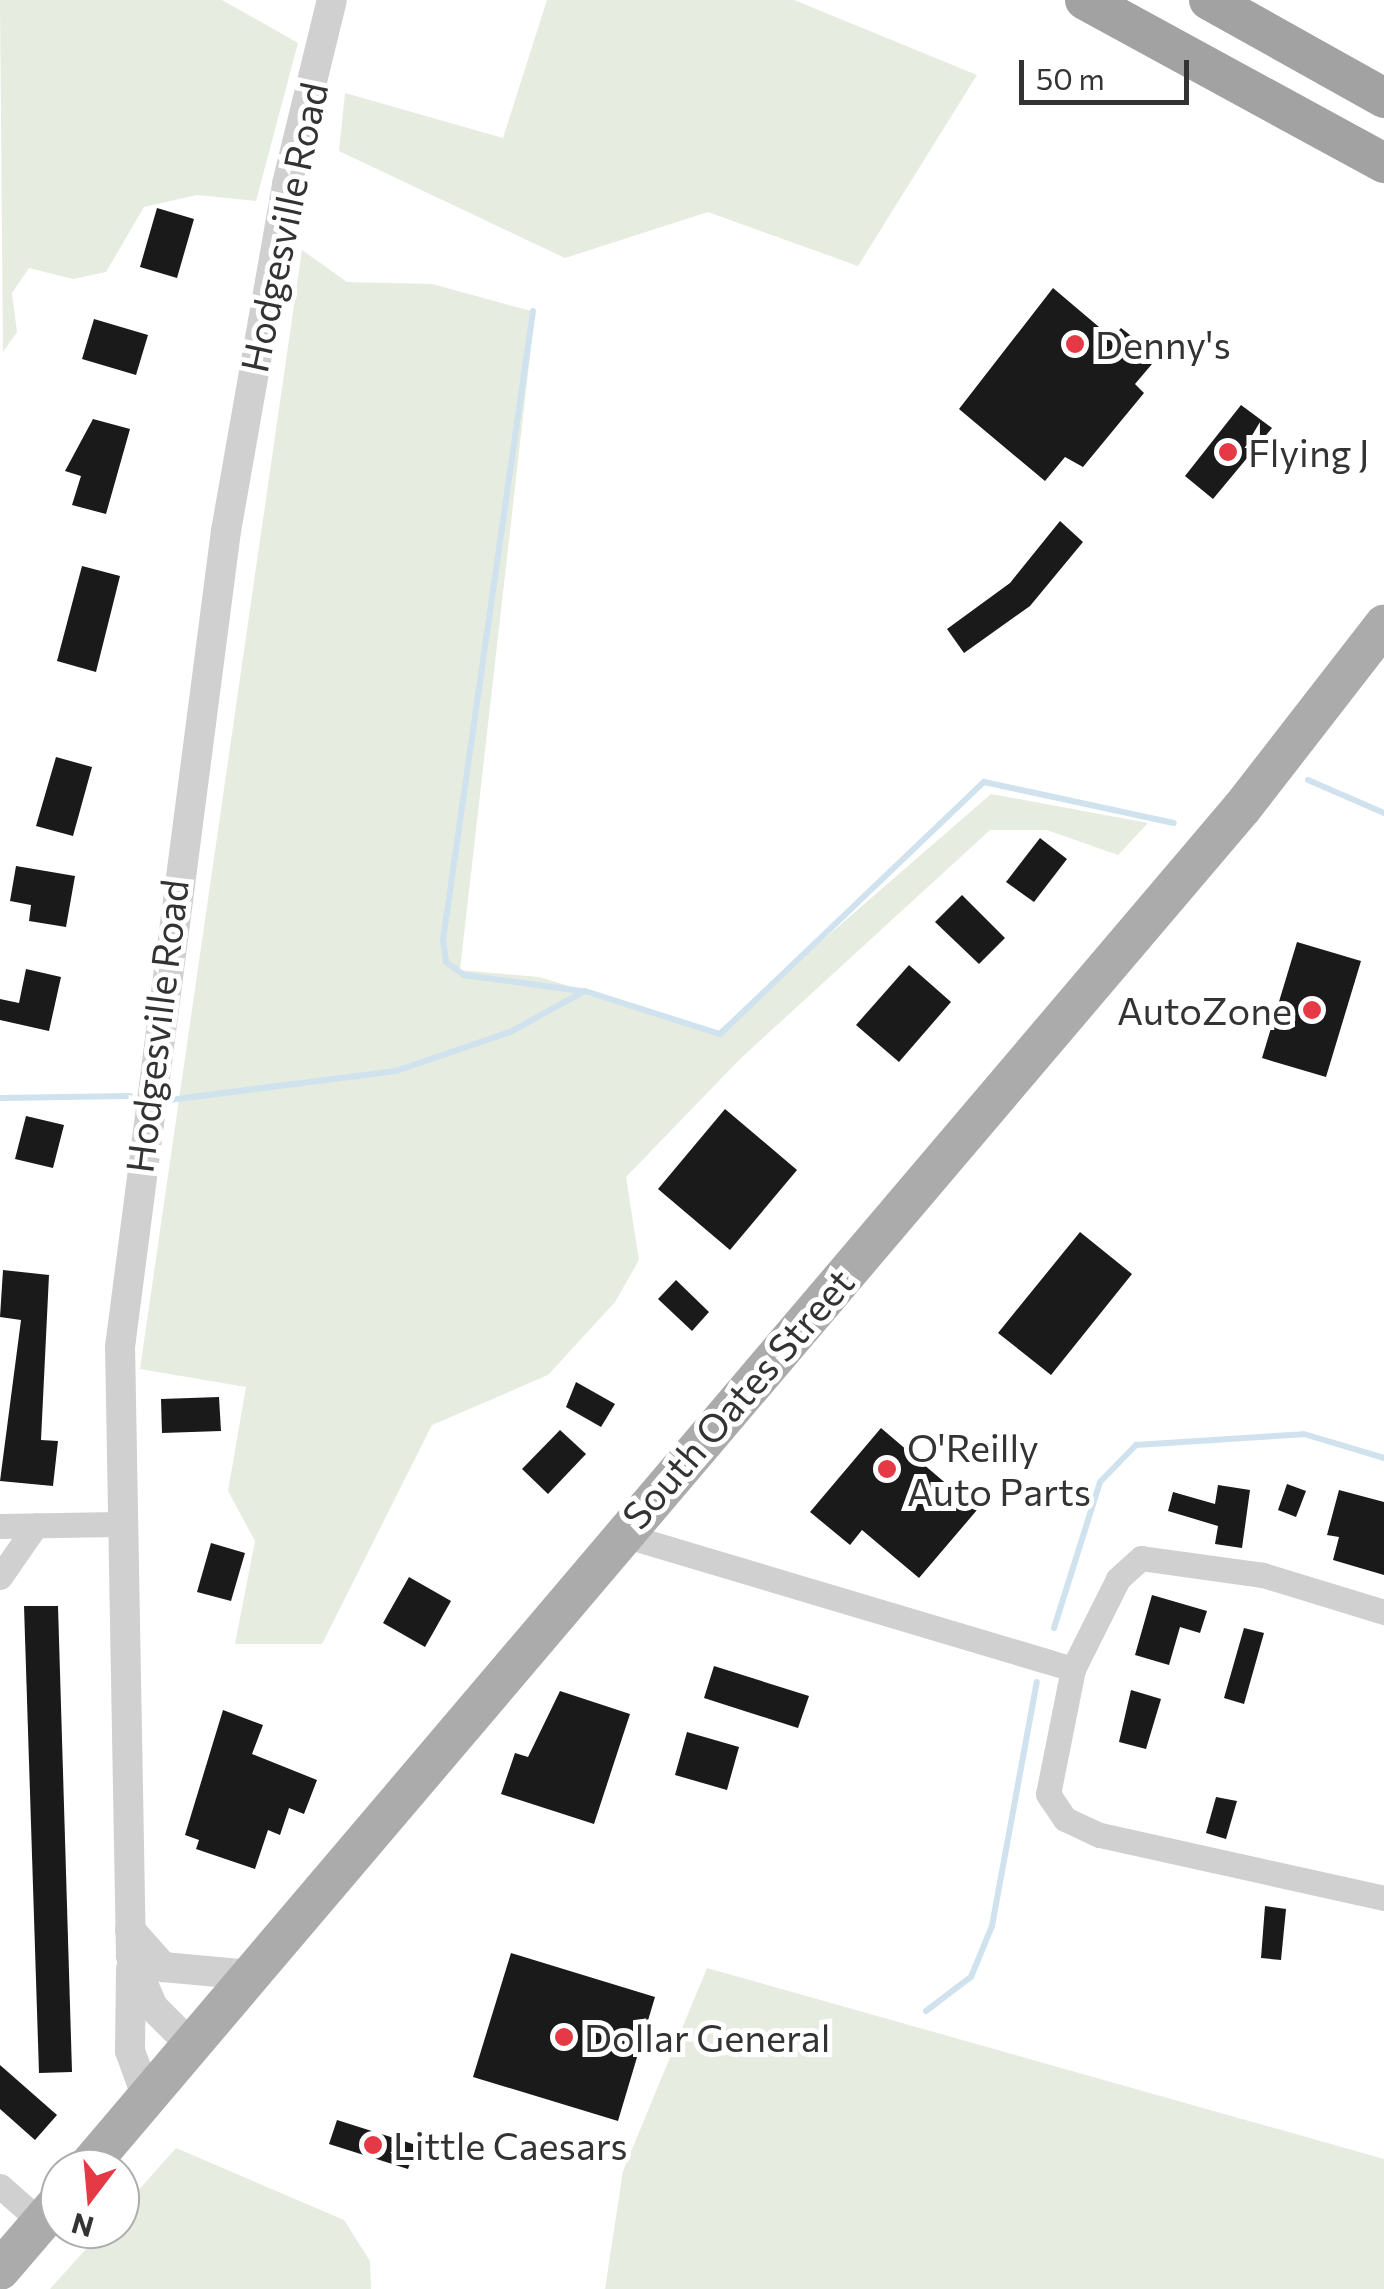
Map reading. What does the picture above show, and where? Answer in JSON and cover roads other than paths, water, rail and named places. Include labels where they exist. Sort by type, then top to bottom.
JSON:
[{"type":"highway","points":[[1085,0],[1384,163]]},
{"type":"highway","points":[[1209,0],[1384,98]]},
{"type":"main road","name":"South Oates Street","points":[[103,2149],[620,1534],[1242,808],[1384,625]]},
{"type":"main road","points":[[0,2270],[40,2224]]},
{"type":"street","name":"Hodgesville Road","points":[[191,2045],[152,2007],[131,1943],[118,1524],[127,1261],[201,692],[276,242],[332,0]]},
{"type":"street","points":[[0,1526],[118,1524]]},
{"type":"street","points":[[0,1577],[36,1526]]},
{"type":"street","points":[[620,1534],[1073,1669]]},
{"type":"street","points":[[1384,1612],[1246,1571],[1141,1558],[1118,1579],[1073,1669],[1048,1794],[1065,1818],[1384,1898]]},
{"type":"street","points":[[131,1943],[163,1968],[251,1974]]},
{"type":"street","points":[[131,1943],[130,2051],[147,2098]]},
{"type":"street","points":[[0,2186],[40,2206]]},
{"type":"waterway","points":[[533,311],[443,940],[446,962],[464,975],[581,991]]},
{"type":"waterway","points":[[1308,780],[1384,813]]},
{"type":"waterway","points":[[169,1100],[396,1071],[510,1032],[585,991],[720,1034],[984,782],[1174,823]]},
{"type":"waterway","points":[[0,1098],[130,1096]]},
{"type":"waterway","points":[[1054,1628],[1100,1482],[1136,1445],[1304,1434],[1384,1458]]},
{"type":"waterway","points":[[926,2011],[971,1977],[992,1926],[1037,1682]]},
{"type":"place","name":"Denny's","points":[[1075,344]]},
{"type":"place","name":"Flying J","points":[[1228,452]]},
{"type":"place","name":"AutoZone","points":[[1312,1010]]},
{"type":"place","name":"O'Reilly Auto Parts","points":[[887,1469]]},
{"type":"place","name":"Dollar General","points":[[564,2037]]},
{"type":"place","name":"Little Caesars","points":[[373,2145]]}]
